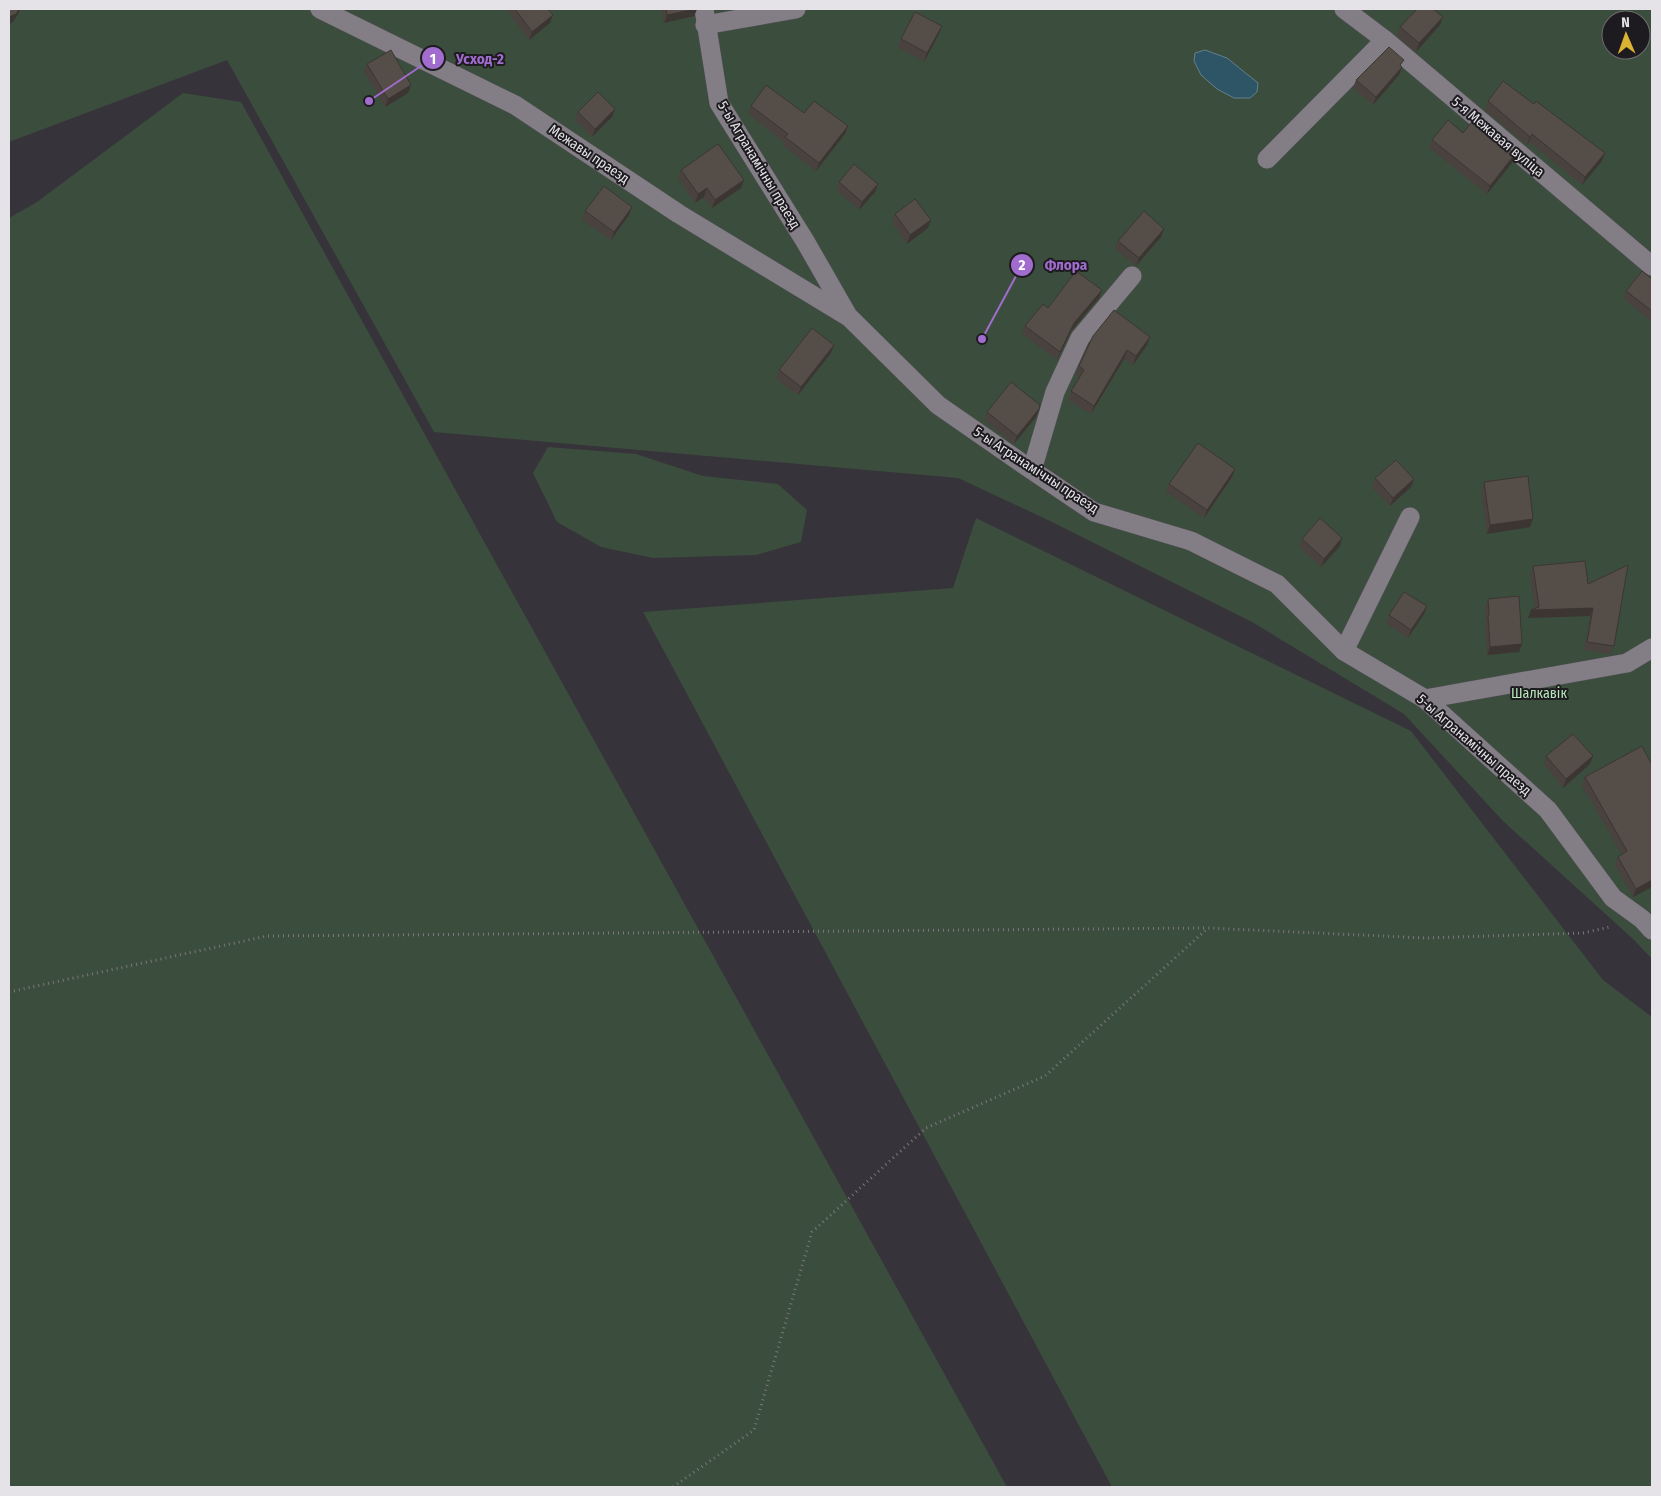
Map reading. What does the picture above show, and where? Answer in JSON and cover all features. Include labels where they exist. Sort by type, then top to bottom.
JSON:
[{"type":"lane","name":"Межавы праезд","points":[[320,9],[515,105],[679,214],[848,316]]},
{"type":"lane","points":[[704,17],[796,9]]},
{"type":"lane","name":"5-я Межавая вуліца","points":[[1344,9],[1385,40],[1652,266]]},
{"type":"lane","name":"5-ы Агранамічны праезд","points":[[704,17],[719,103],[805,241],[848,316],[938,405],[1094,512],[1191,541],[1277,584],[1344,651],[1425,699],[1548,810],[1613,898],[1649,921]]},
{"type":"lane","points":[[1268,159],[1385,40]]},
{"type":"lane","points":[[1032,470],[1055,392],[1080,338],[1132,276]]},
{"type":"lane","points":[[1344,651],[1410,517]]},
{"type":"lane","points":[[1425,699],[1627,663],[1652,648]]},
{"type":"path","points":[[9,992],[267,936],[1208,928],[1426,938],[1583,933],[1649,921]]},
{"type":"path","points":[[673,1487],[754,1430],[812,1232],[926,1128],[1045,1076],[1208,928]]},
{"type":"green space","name":"Шалкавік","points":[[9,9],[1652,9],[1652,959],[1633,939],[1503,821],[1404,714],[1252,622],[1050,521],[958,478],[434,432],[227,60],[9,142]]},
{"type":"green space","points":[[183,93],[241,102],[1007,1487],[9,1487],[9,218],[37,202]]},
{"type":"green space","points":[[548,447],[636,454],[703,476],[778,484],[807,510],[801,542],[756,555],[653,558],[601,547],[557,522],[533,473]]},
{"type":"green space","points":[[976,518],[1411,731],[1603,980],[1652,1017],[1652,1487],[1112,1487],[643,612],[953,588]]},
{"type":"water","points":[[1205,50],[1227,58],[1258,83],[1257,92],[1250,98],[1234,98],[1217,89],[1201,75],[1194,61],[1195,53]]},
{"type":"building","points":[[9,9],[19,9],[16,14],[9,17]]},
{"type":"building","points":[[515,9],[548,9],[553,15],[532,32]]},
{"type":"building","points":[[666,9],[695,9],[667,15]]},
{"type":"building","points":[[1417,9],[1433,9],[1443,17],[1419,43],[1400,27]]},
{"type":"building","points":[[915,12],[942,26],[927,53],[901,39]]},
{"type":"building","points":[[1389,47],[1404,60],[1400,65],[1402,67],[1376,97],[1356,80]]},
{"type":"building","points":[[391,50],[411,85],[388,99],[367,64]]},
{"type":"building","points":[[1503,81],[1534,104],[1536,101],[1605,153],[1585,177],[1532,134],[1530,137],[1488,101]]},
{"type":"building","points":[[766,85],[804,113],[814,101],[848,126],[819,163],[785,137],[788,134],[751,106]]},
{"type":"building","points":[[598,92],[615,109],[595,129],[578,112]]},
{"type":"building","points":[[1474,119],[1515,154],[1490,186],[1432,140],[1448,120],[1463,133]]},
{"type":"building","points":[[718,144],[744,180],[715,200],[707,188],[698,194],[681,170]]},
{"type":"building","points":[[854,164],[878,184],[862,202],[839,182]]},
{"type":"building","points":[[604,186],[632,207],[614,232],[585,211]]},
{"type":"building","points":[[915,199],[931,220],[910,235],[895,214]]},
{"type":"building","points":[[1144,211],[1164,229],[1139,258],[1118,241]]},
{"type":"building","points":[[1076,271],[1102,290],[1074,323],[1060,352],[1025,326],[1043,304],[1048,308]]},
{"type":"building","points":[[1642,271],[1652,279],[1652,311],[1626,291]]},
{"type":"building","points":[[1114,310],[1150,337],[1136,356],[1127,350],[1094,406],[1071,391],[1084,370],[1079,366],[1093,336]]},
{"type":"building","points":[[812,328],[834,345],[801,387],[779,370]]},
{"type":"building","points":[[1011,382],[1040,405],[1039,409],[1017,436],[987,412]]},
{"type":"building","points":[[1198,443],[1235,469],[1207,510],[1169,484]]},
{"type":"building","points":[[1396,460],[1414,479],[1393,498],[1375,478]]},
{"type":"building","points":[[1528,476],[1533,519],[1490,525],[1484,482]]},
{"type":"building","points":[[1320,518],[1342,538],[1324,559],[1302,539]]},
{"type":"building","points":[[1585,561],[1588,584],[1628,565],[1614,646],[1587,642],[1593,608],[1531,610],[1539,607],[1533,566]]},
{"type":"building","points":[[1404,592],[1427,606],[1411,630],[1389,615]]},
{"type":"building","points":[[1519,596],[1522,644],[1490,647],[1488,599]]},
{"type":"building","points":[[1573,734],[1593,756],[1566,779],[1546,756]]},
{"type":"building","points":[[1642,746],[1652,765],[1652,880],[1636,889],[1618,857],[1627,851],[1585,777]]},
{"type":"place","name":"Усход-2","points":[[369,101]]},
{"type":"place","name":"Флора","points":[[982,339]]}]
